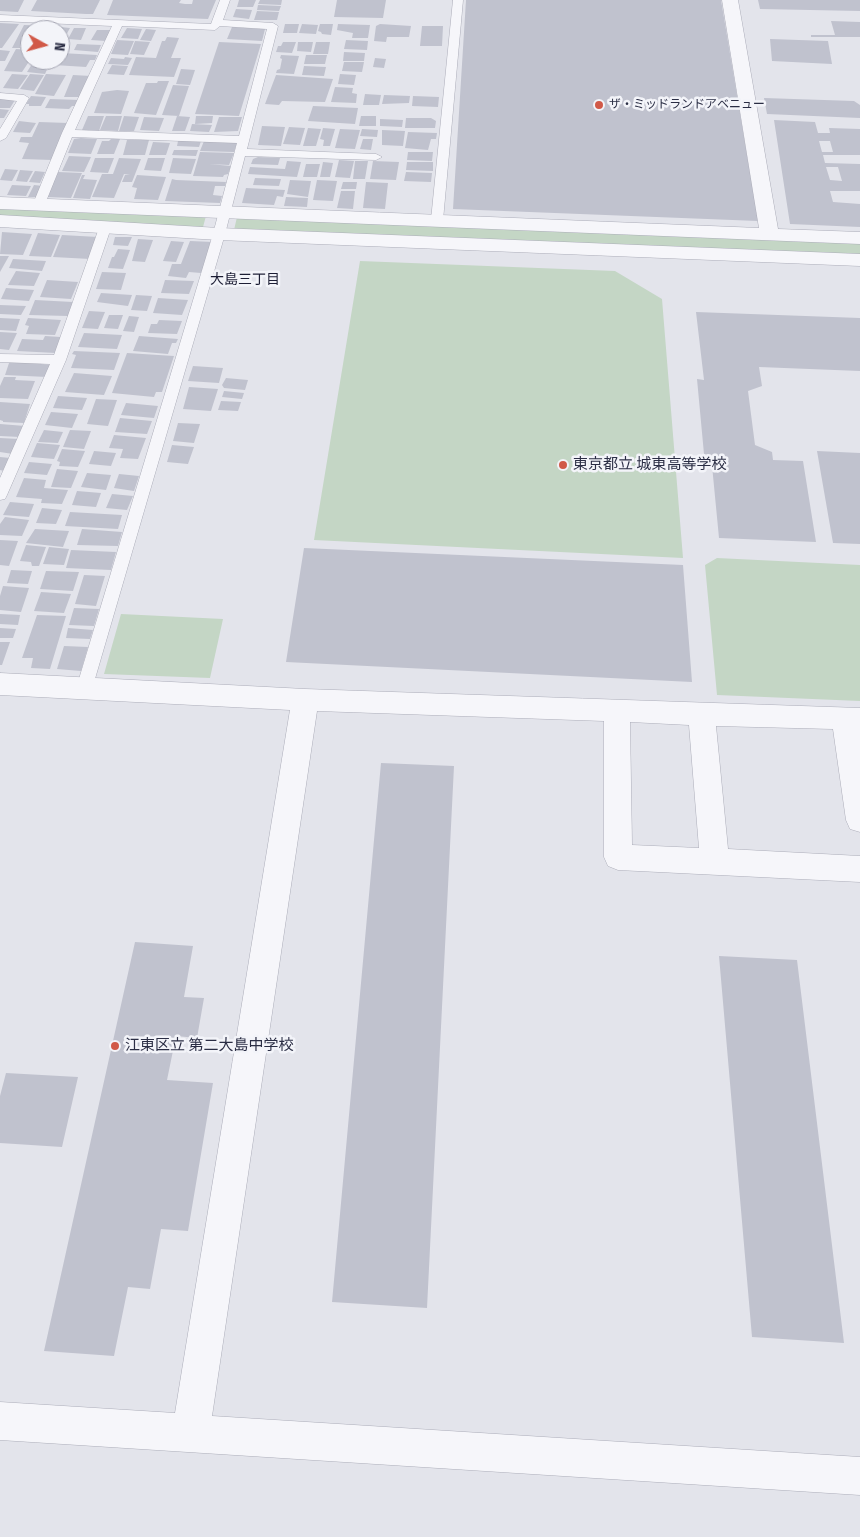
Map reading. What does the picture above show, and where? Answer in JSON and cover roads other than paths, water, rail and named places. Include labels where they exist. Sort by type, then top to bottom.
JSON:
[{"type":"street","points":[[730,0],[769,233]]},
{"type":"street","points":[[0,203],[860,238]]},
{"type":"street","points":[[0,222],[219,234],[860,260]]},
{"type":"street","points":[[0,684],[305,700],[617,710],[701,716],[852,719],[860,820]]},
{"type":"street","points":[[191,1432],[305,700]]},
{"type":"street","points":[[617,710],[618,857],[860,869]]},
{"type":"street","points":[[701,716],[715,862]]},
{"type":"street","points":[[0,1420],[860,1476]]},
{"type":"lane","points":[[0,18],[215,27],[226,0]]},
{"type":"lane","points":[[437,220],[458,0]]},
{"type":"lane","points":[[39,204],[68,133],[118,23]]},
{"type":"lane","points":[[84,689],[219,234],[273,26],[217,23]]},
{"type":"lane","points":[[0,96],[24,98],[0,138]]},
{"type":"lane","points":[[68,133],[376,157]]},
{"type":"lane","points":[[0,496],[59,360],[105,228]]},
{"type":"lane","points":[[0,358],[59,360]]},
{"type":"place","name":"ザ・ミッドランドアベニュー","points":[[599,105]]},
{"type":"place","name":"東京都立 城東高等学校","points":[[563,465]]},
{"type":"place","name":"江東区立 第二大島中学校","points":[[115,1046]]},
{"type":"district","name":"大島三丁目","points":[[245,280]]}]
